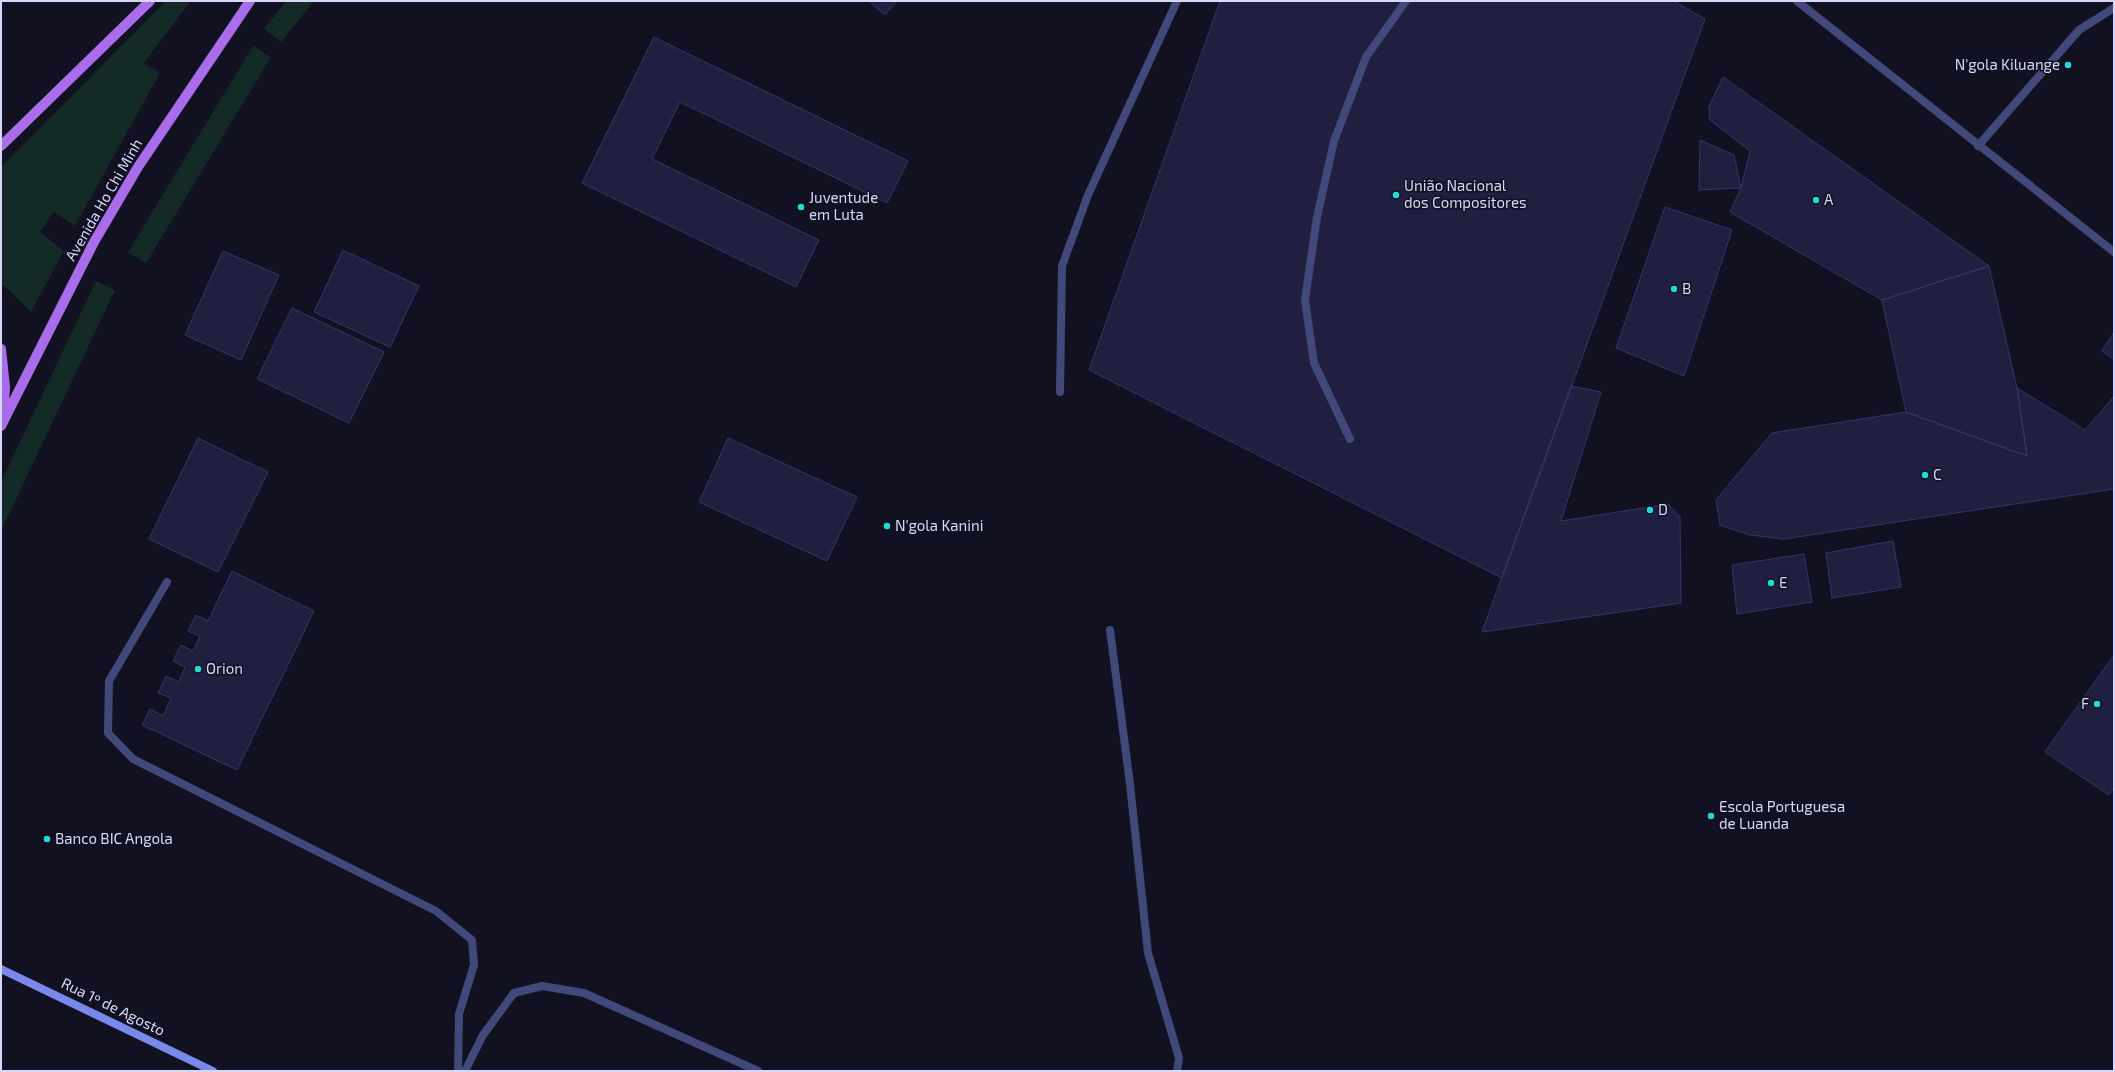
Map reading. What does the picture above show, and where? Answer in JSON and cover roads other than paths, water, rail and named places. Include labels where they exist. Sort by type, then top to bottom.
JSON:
[{"type":"main road","points":[[1,146],[150,1]]},
{"type":"main road","name":"Avenida Ho Chi Minh","points":[[2,424],[97,236],[138,167],[250,1]]},
{"type":"main road","points":[[1,349],[5,387],[2,424]]},
{"type":"main road","name":"Rua 1º de Agosto","points":[[1,969],[213,1071]]},
{"type":"street","points":[[1060,392],[1062,266],[1088,195],[1177,1]]},
{"type":"street","points":[[1350,439],[1314,363],[1305,300],[1317,217],[1334,141],[1366,57],[1406,1]]},
{"type":"street","points":[[1797,1],[1978,146],[2114,252]]},
{"type":"street","points":[[1978,146],[2079,30],[2114,8]]},
{"type":"street","points":[[167,582],[110,681],[108,733],[133,759],[436,911],[472,940],[474,965],[459,1014],[458,1071]]},
{"type":"street","points":[[1110,630],[1130,784],[1148,953],[1179,1058],[1177,1071]]},
{"type":"street","points":[[465,1071],[483,1035],[514,993],[542,986],[584,993],[758,1071]]},
{"type":"place","name":"N'gola Kiluange","points":[[2068,65]]},
{"type":"place","name":"União Nacional dos Compositores","points":[[1396,195]]},
{"type":"place","name":"A","points":[[1816,200]]},
{"type":"place","name":"Juventude em Luta","points":[[801,207]]},
{"type":"place","name":"B","points":[[1674,289]]},
{"type":"place","name":"C","points":[[1925,475]]},
{"type":"place","name":"D","points":[[1650,510]]},
{"type":"place","name":"N'gola Kanini","points":[[887,526]]},
{"type":"place","name":"E","points":[[1771,583]]},
{"type":"place","name":"Orion","points":[[198,669]]},
{"type":"place","name":"F","points":[[2097,704]]},
{"type":"place","name":"Escola Portuguesa de Luanda","points":[[1711,816]]},
{"type":"place","name":"Banco BIC Angola","points":[[47,839]]}]
